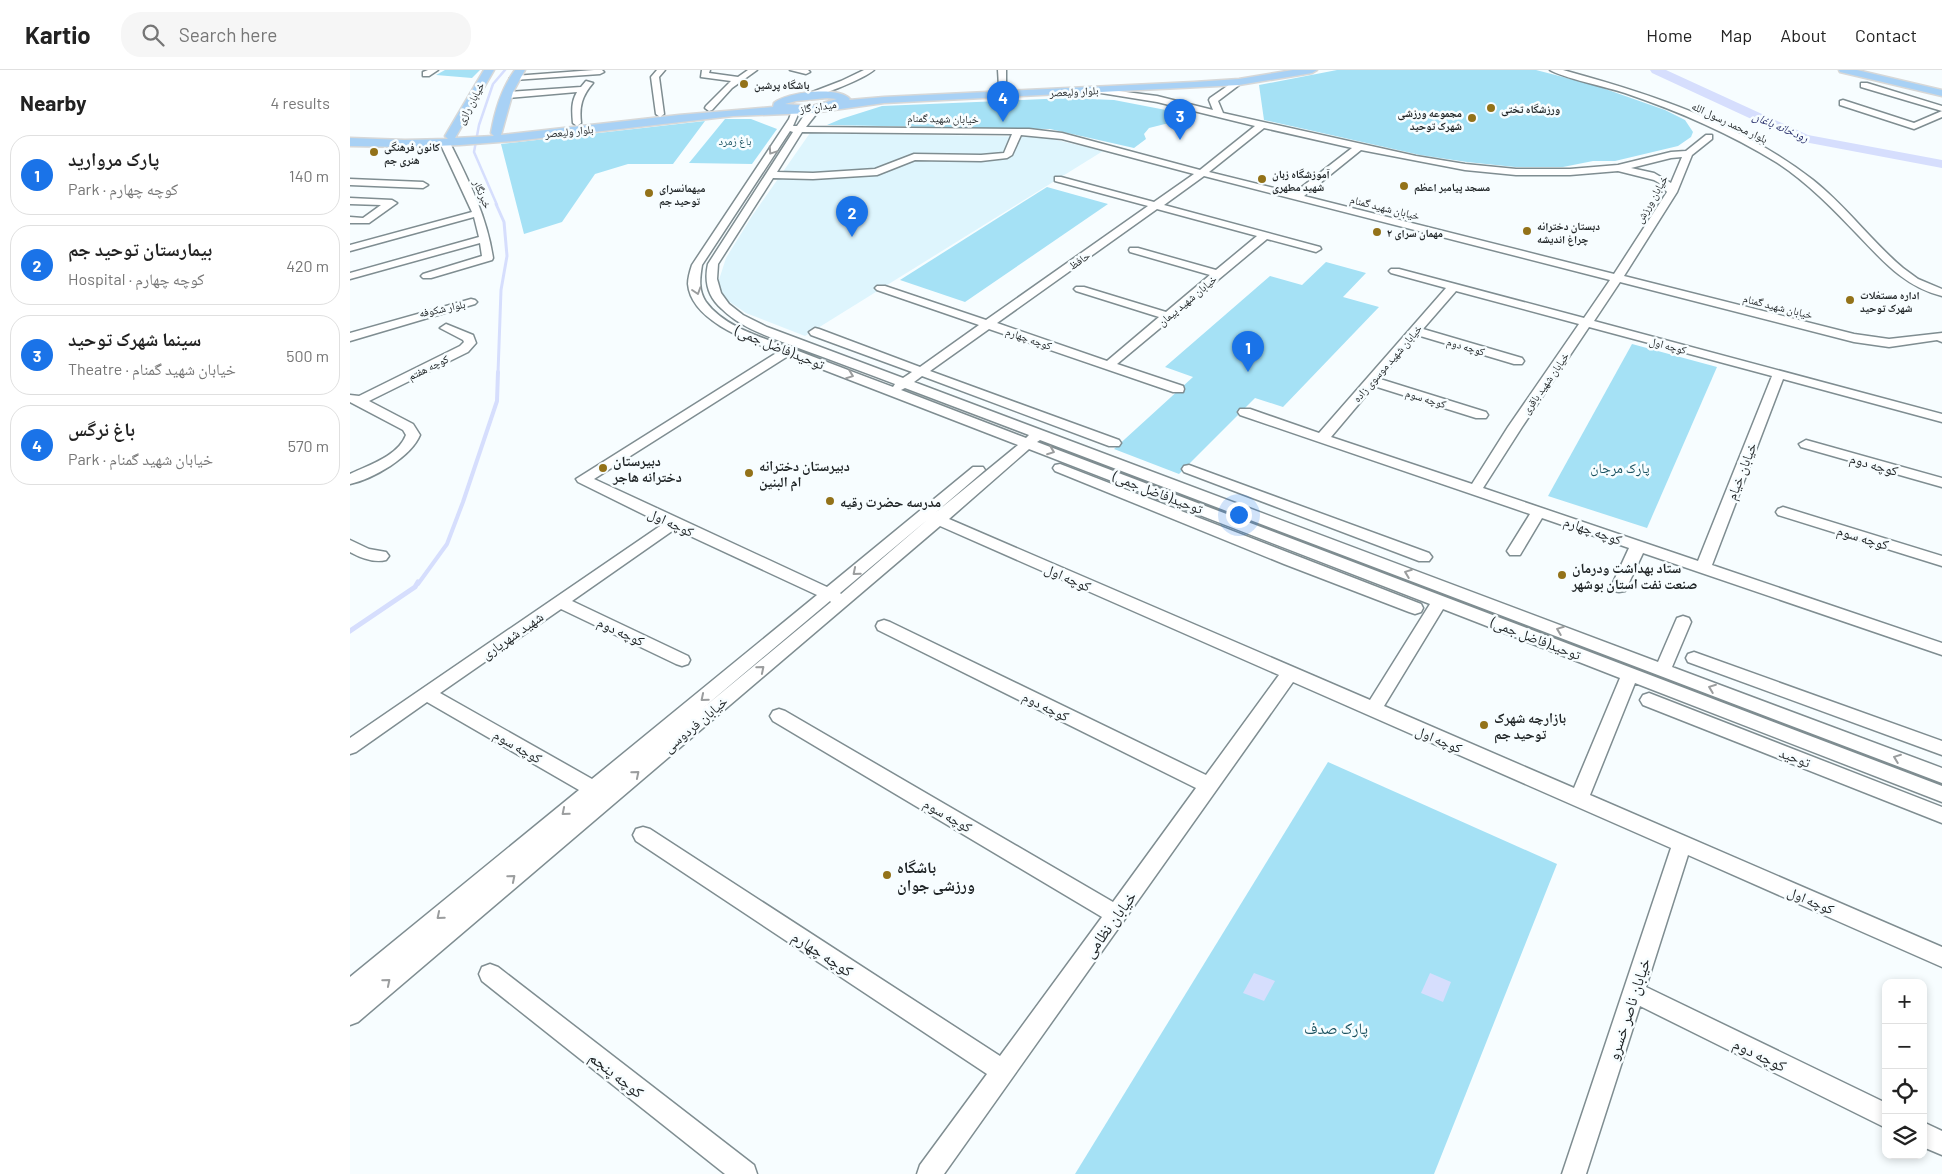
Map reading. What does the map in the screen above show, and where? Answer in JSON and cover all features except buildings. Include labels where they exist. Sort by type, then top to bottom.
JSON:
[{"type":"main road","name":"خیابان رازی","points":[[456,139],[476,117],[477,84],[489,70]]},
{"type":"main road","name":"بلوار ولیعصر","points":[[835,96],[1190,79],[1269,70]]},
{"type":"main road","name":"بلوار ولیعصر","points":[[835,96],[884,100],[1095,90],[1239,82],[1312,70]]},
{"type":"main road","points":[[1844,70],[1942,93]]},
{"type":"main road","points":[[1877,70],[1942,86]]},
{"type":"main road","points":[[491,135],[517,74]]},
{"type":"main road","name":"میدان گاز","points":[[791,106],[806,96],[835,96]]},
{"type":"main road","name":"میدان گاز","points":[[791,106],[817,108],[835,96]]},
{"type":"main road","name":"بلوار ولیعصر","points":[[491,135],[709,108],[791,106]]},
{"type":"main road","name":"بلوار ولیعصر","points":[[350,142],[387,144],[456,139],[746,108]]},
{"type":"main road","points":[[476,117],[501,112]]},
{"type":"main road","name":"بلوار ولیعصر","points":[[350,134],[456,139]]},
{"type":"street","points":[[426,74],[434,70]]},
{"type":"street","points":[[660,114],[655,77],[661,70]]},
{"type":"street","points":[[706,70],[704,74],[738,79]]},
{"type":"street","points":[[709,108],[729,86],[753,70]]},
{"type":"street","points":[[794,70],[806,72]]},
{"type":"street","points":[[1002,70],[1003,87]]},
{"type":"street","name":"بلوار محمد رسول الله","points":[[1554,70],[1594,81],[1669,107],[1747,141],[1767,152],[1810,183],[1891,263],[1910,279],[1942,293]]},
{"type":"street","points":[[517,74],[600,71]]},
{"type":"street","points":[[577,123],[575,109],[578,95],[600,71]]},
{"type":"street","points":[[835,96],[837,89],[848,88],[874,72]]},
{"type":"street","points":[[835,96],[874,72]]},
{"type":"street","points":[[1219,114],[1213,100],[1239,82]]},
{"type":"street","points":[[1864,85],[1942,109]]},
{"type":"street","points":[[507,95],[582,89]]},
{"type":"street","points":[[1095,90],[1156,99],[1262,125],[1465,167],[1534,172],[1570,172],[1618,168],[1671,155],[1688,154]]},
{"type":"street","points":[[1843,103],[1914,126],[1942,114]]},
{"type":"street","name":"توحید(فاضل جمی)","points":[[791,106],[793,129],[770,175],[750,194],[713,264],[711,283],[719,300],[736,316],[763,330],[899,387],[1304,541],[1663,669],[1732,704]]},
{"type":"street","name":"توحید(فاضل جمی)","points":[[817,108],[793,129],[750,194],[697,265],[694,285],[702,305],[721,322],[750,337],[788,352],[899,387]]},
{"type":"street","name":"حافظ","points":[[899,387],[1202,173],[1262,125]]},
{"type":"street","name":"خیابان شهید گمنام","points":[[793,129],[1014,132],[1062,136],[1854,338],[1889,343],[1940,336],[1942,338]]},
{"type":"street","points":[[896,155],[990,156],[1001,154],[1014,132]]},
{"type":"street","points":[[770,175],[813,176],[874,172],[914,157],[981,158],[1007,155],[1014,132]]},
{"type":"street","name":"خیابان ورزش","points":[[1617,278],[1672,192],[1688,154],[1709,137]]},
{"type":"street","name":"خبرنگار","points":[[427,276],[488,258],[486,238],[456,139]]},
{"type":"street","points":[[1296,197],[1359,146]]},
{"type":"street","points":[[874,172],[878,160]]},
{"type":"street","points":[[1618,168],[1640,172],[1658,179],[1671,188],[1672,192]]},
{"type":"street","points":[[1058,179],[1316,249]]},
{"type":"street","points":[[350,182],[423,185]]},
{"type":"street","points":[[350,201],[392,203],[365,221],[350,220]]},
{"type":"street","points":[[350,248],[478,213]]},
{"type":"street","name":"خیابان شهید پیمان","points":[[1109,365],[1266,235]]},
{"type":"street","points":[[350,276],[486,238]]},
{"type":"street","points":[[1134,250],[1218,274]]},
{"type":"street","name":"کوچه اول","points":[[1395,271],[1942,418]]},
{"type":"street","name":"خیابان شهید باقری","points":[[1475,490],[1515,427],[1617,278]]},
{"type":"street","name":"خیابان شهید موسوی زاده","points":[[1322,438],[1453,287]]},
{"type":"street","name":"کوچه چهارم","points":[[881,288],[1178,389]]},
{"type":"street","points":[[1080,289],[1168,316]]},
{"type":"street","name":"بلوار شکوفه","points":[[350,330],[406,315],[471,302],[350,337]]},
{"type":"street","name":"کوچه هفتم","points":[[354,399],[464,349],[470,343],[469,338],[446,328]]},
{"type":"street","name":"کوچه دوم","points":[[1415,331],[1518,361]]},
{"type":"street","points":[[815,332],[1114,443]]},
{"type":"street","name":"کوچه اول","points":[[788,352],[583,479],[836,598]]},
{"type":"street","name":"خیابان خیام","points":[[1703,568],[1779,374]]},
{"type":"street","name":"کوچه سوم","points":[[1372,381],[1481,415]]},
{"type":"street","points":[[350,480],[404,450],[413,440],[414,435],[408,427],[354,399]]},
{"type":"street","name":"کوچه چهارم","points":[[1245,412],[1942,649]]},
{"type":"street","name":"خیابان فردوسی","points":[[350,991],[601,793],[1028,436]]},
{"type":"street","name":"کوچه دوم","points":[[1806,444],[1942,484]]},
{"type":"street","points":[[1060,468],[1289,560],[1415,608]]},
{"type":"street","points":[[1189,470],[1424,557]]},
{"type":"street","points":[[1515,552],[1538,512]]},
{"type":"street","name":"کوچه سوم","points":[[1783,512],[1942,561]]},
{"type":"street","name":"کوچه اول","points":[[931,517],[1942,957]]},
{"type":"street","points":[[1289,560],[1321,519]]},
{"type":"street","name":"شهید شهریاری","points":[[350,747],[674,523]]},
{"type":"street","name":"توحید(فاضل جمی)","points":[[1304,541],[1440,601],[1630,674],[1732,704],[1805,732],[1942,776]]},
{"type":"street","points":[[350,545],[365,554],[381,556]]},
{"type":"street","points":[[1619,587],[1638,546]]},
{"type":"street","points":[[1373,710],[1440,601]]},
{"type":"street","name":"کوچه دوم","points":[[560,602],[682,660]]},
{"type":"street","points":[[1663,669],[1683,622]]},
{"type":"street","name":"کوچه دوم","points":[[884,626],[1208,785]]},
{"type":"street","points":[[1694,658],[1942,748]]},
{"type":"street","name":"خیابان نظامی","points":[[929,1174],[1289,674]]},
{"type":"street","points":[[1579,799],[1630,674]]},
{"type":"street","name":"کوچه سوم","points":[[427,694],[601,793]]},
{"type":"street","name":"توحید","points":[[1648,700],[1942,815]]},
{"type":"street","points":[[1799,759],[1814,701]]},
{"type":"street","name":"کوچه سوم","points":[[779,716],[1116,914]]},
{"type":"street","name":"توحید(فاضل جمی)","points":[[1805,732],[1942,794]]},
{"type":"street","name":"خیابان فردوسی","points":[[350,1014],[601,793]]},
{"type":"street","name":"کوچه چهارم","points":[[643,835],[1003,1071]]},
{"type":"street","name":"خیابان ناصر خسرو","points":[[1579,1172],[1682,844]]},
{"type":"street","name":"کوچه پنجم","points":[[490,974],[745,1174]]},
{"type":"street","name":"کوچه دوم","points":[[1634,992],[1882,1114]]},
{"type":"street","points":[[1927,1136],[1942,1144]]},
{"type":"shaded area","points":[[810,133],[1044,137],[1103,151],[805,336],[746,313],[715,292],[726,258],[752,216]]},
{"type":"shaded area","points":[[1254,973],[1275,981],[1264,1001],[1243,993]]},
{"type":"shaded area","points":[[1430,973],[1451,982],[1443,1002],[1421,993]]},
{"type":"green space","points":[[445,70],[480,70],[472,78],[436,75]]},
{"type":"green space","name":"مجموعه ورزشی شهرک توحید","points":[[1337,70],[1536,70],[1594,85],[1665,110],[1685,120],[1693,132],[1691,137],[1678,146],[1615,161],[1593,161],[1563,167],[1515,167],[1420,155],[1264,120],[1259,85]]},
{"type":"green space","points":[[1068,98],[1114,100],[1197,116],[1149,128],[1144,134],[1146,139],[1134,148],[1050,129],[827,125],[882,106]]},
{"type":"green space","name":"باغ زمرد","points":[[725,119],[751,119],[777,129],[752,164],[689,163]]},
{"type":"green space","points":[[705,121],[673,164],[628,164],[595,174],[562,222],[524,234],[501,144]]},
{"type":"green space","points":[[1047,187],[1108,204],[965,302],[900,280]]},
{"type":"green space","points":[[1326,262],[1366,273],[1343,297],[1379,307],[1283,407],[1255,398],[1179,474],[1114,449],[1193,377],[1165,367],[1270,276],[1302,285]]},
{"type":"green space","name":"پارک مرجان","points":[[1632,344],[1717,367],[1647,528],[1548,496]]},
{"type":"green space","name":"پارک صدف","points":[[1328,762],[1557,864],[1434,1174],[1075,1174]]},
{"type":"waterway","points":[[497,205],[474,152],[479,125],[493,84],[505,70]]},
{"type":"waterway","name":"رودخانه باغان","points":[[1656,70],[1804,138],[1942,164]]},
{"type":"waterway","points":[[496,204],[504,222],[507,256],[501,290],[498,373]]},
{"type":"waterway","points":[[418,584],[447,544],[463,502],[497,401],[498,372]]},
{"type":"waterway","points":[[350,631],[415,587],[418,582]]},
{"type":"place","name":"باشگاه پرشین","points":[[744,84]]},
{"type":"place","name":"ورزشگاه تختی","points":[[1491,108]]},
{"type":"place","name":"مجموعه ورزشی شهرک توحید","points":[[1472,118]]},
{"type":"place","name":"باغ نرگس","points":[[1003,122]]},
{"type":"place","name":"سینما شهرک توحید","points":[[1180,140]]},
{"type":"place","name":"کانون فرهنگی هنری جم","points":[[374,152]]},
{"type":"place","name":"آموزشگاه زبان شهید مطهری","points":[[1262,179]]},
{"type":"place","name":"مسجد پیامبر اعظم","points":[[1404,186]]},
{"type":"place","name":"میهمانسرای توحید جم","points":[[649,193]]},
{"type":"place","name":"دبستان دخترانه چراغ اندیشه","points":[[1527,231]]},
{"type":"place","name":"مهمان سرای ۲","points":[[1377,232]]},
{"type":"place","name":"بیمارستان توحید جم","points":[[852,237]]},
{"type":"place","name":"اداره مستغلات شهرک توحید","points":[[1850,300]]},
{"type":"place","name":"پارک مروارید","points":[[1248,372]]},
{"type":"place","name":"دبیرستان دخترانه هاجر","points":[[603,468]]},
{"type":"place","name":"دبیرستان دخترانه ام البنین","points":[[749,473]]},
{"type":"place","name":"مدرسه حضرت رقیه","points":[[830,501]]},
{"type":"place","name":"ستاد بهداشت ودرمان صنعت نفت استان بوشهر","points":[[1562,575]]},
{"type":"place","name":"بازارچه شهرک توحید جم","points":[[1484,725]]},
{"type":"place","name":"باشگاه ورزشی جوان","points":[[887,875]]}]
